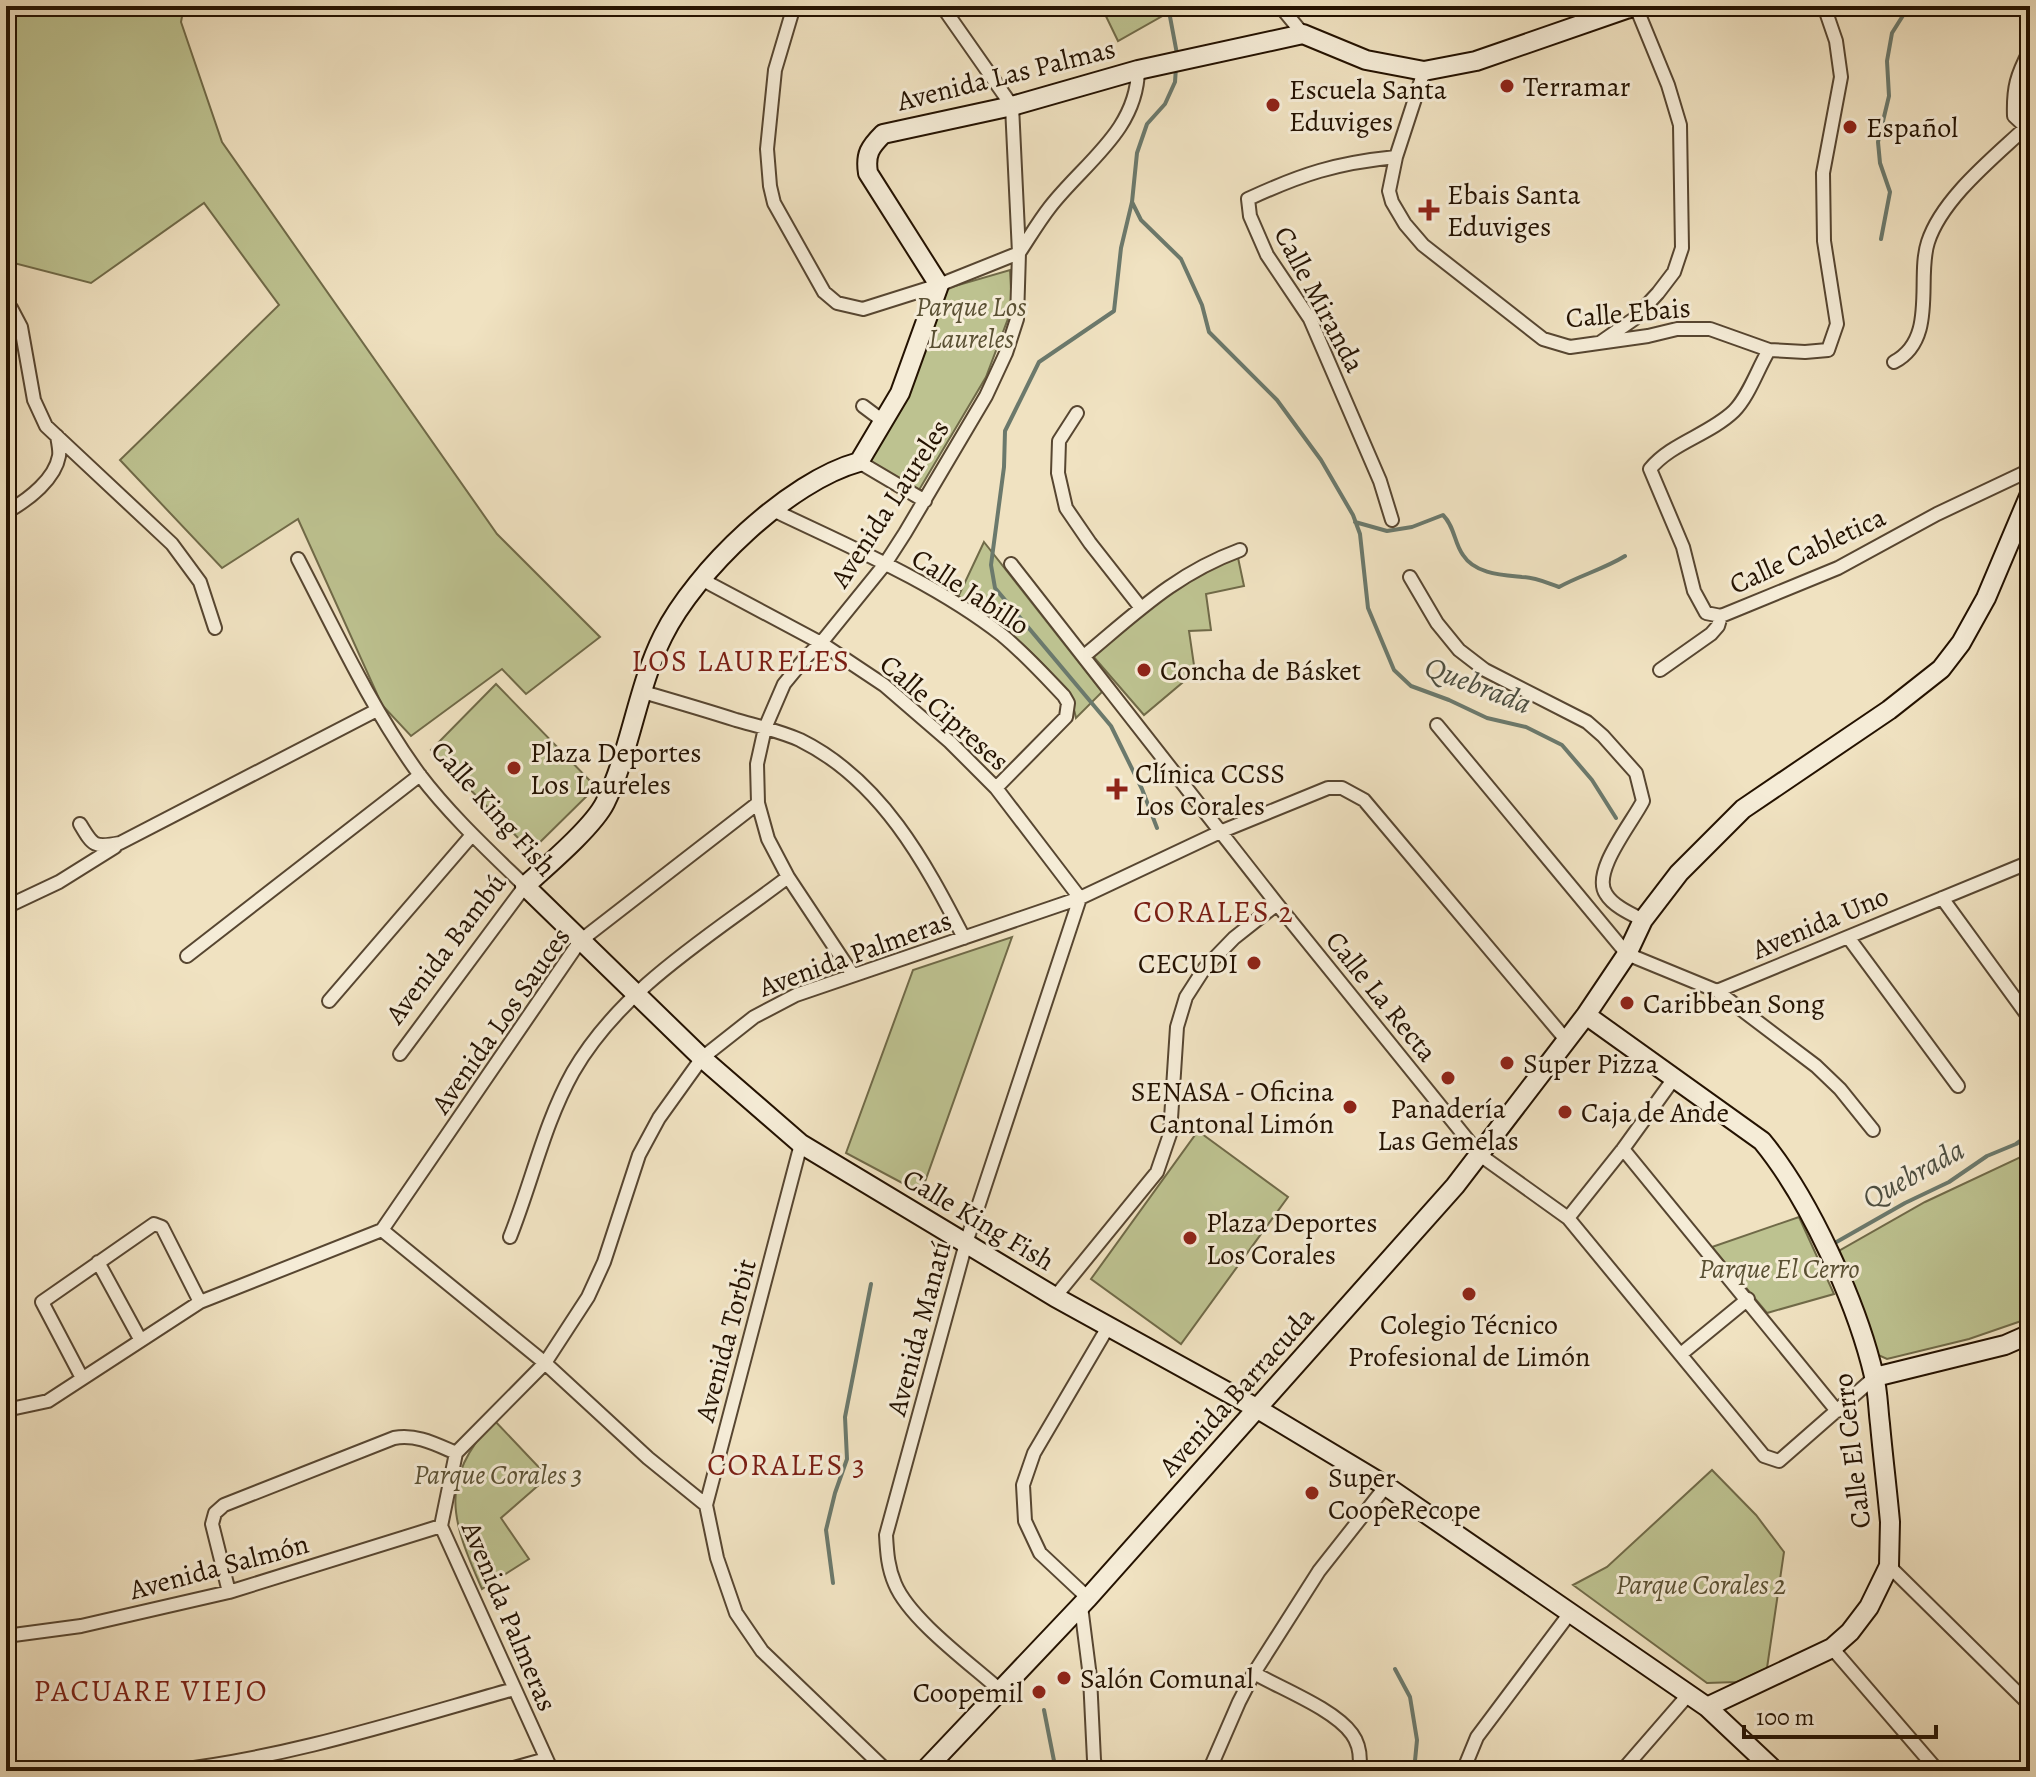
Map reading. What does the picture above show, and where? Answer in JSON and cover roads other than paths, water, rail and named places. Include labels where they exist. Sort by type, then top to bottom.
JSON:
[{"type":"street","points":[[794,6],[775,70],[767,149],[770,186],[774,203],[824,292],[837,303],[863,309],[939,285],[1019,253],[1050,207],[1127,117],[1135,98],[1138,70]]},
{"type":"street","points":[[942,6],[1012,106]]},
{"type":"street","points":[[1280,6],[1303,34],[1366,60],[1424,71],[1476,61],[1639,7],[1680,125],[1682,248],[1674,272],[1658,293],[1634,319],[1599,344]]},
{"type":"street","points":[[1769,350],[1828,350],[1837,324],[1824,241],[1822,206],[1823,173],[1841,77],[1836,41],[1824,6]]},
{"type":"street","name":"Avenida Las Palmas","points":[[939,285],[868,173],[866,161],[869,147],[883,134],[1012,106],[1138,70],[1303,34]]},
{"type":"street","points":[[1894,362],[1914,344],[1923,311],[1928,242],[1953,198],[2027,130],[2014,116],[2013,94],[2017,75],[2030,50]]},
{"type":"street","name":"Calle Ebais","points":[[1424,71],[1390,177],[1389,191],[1405,224],[1423,245],[1543,339],[1570,347],[1677,329],[1710,329],[1769,350]]},
{"type":"street","name":"Avenida Laureles","points":[[853,975],[788,877],[768,839],[758,803],[757,764],[765,728],[784,684],[885,564],[986,396],[1006,353],[1017,319],[1019,253],[1012,106]]},
{"type":"street","name":"Calle Miranda","points":[[1392,520],[1380,481],[1310,319],[1267,255],[1250,216],[1248,199],[1299,175],[1352,161],[1396,157]]},
{"type":"street","points":[[925,501],[859,462],[908,372],[939,285]]},
{"type":"street","points":[[6,305],[11,308],[21,327],[34,400],[46,426],[172,544],[200,582],[215,628]]},
{"type":"street","name":"Calle Cabletica","points":[[1769,350],[1736,409],[1704,433],[1660,457],[1650,469],[1683,547],[1694,591],[1706,613],[1721,616],[1838,568],[1937,514],[2030,470]]},
{"type":"street","points":[[863,406],[883,421]]},
{"type":"street","points":[[1077,413],[1059,441],[1058,473],[1066,508],[1141,608]]},
{"type":"street","points":[[6,509],[10,510],[25,501],[47,480],[59,457],[57,436]]},
{"type":"street","name":"Avenida Bambú","points":[[400,1054],[525,886],[564,851],[604,805],[663,636],[701,579],[773,510],[842,467],[859,462]]},
{"type":"street","name":"Avenida Barracuda","points":[[924,1771],[1084,1602],[1480,1155],[1586,1015],[1627,954],[1643,920],[1679,873],[1743,809],[1889,710],[1941,669],[1961,643],[1986,598],[2030,494]]},
{"type":"street","name":"Calle Jabillo","points":[[773,510],[885,564],[956,604],[1001,634],[1068,703],[1066,717],[996,788]]},
{"type":"street","points":[[1084,656],[1174,581],[1240,550]]},
{"type":"street","name":"Calle King Fish","points":[[298,559],[377,710],[420,775],[472,835],[580,941],[702,1058],[801,1144],[1055,1297],[1258,1409],[1386,1486],[1707,1707],[1775,1771]]},
{"type":"street","name":"Calle La Recta","points":[[1011,564],[1277,904],[1480,1155],[1568,1218],[1764,1456],[1779,1461],[1837,1411]]},
{"type":"street","points":[[1410,577],[1437,623],[1459,650],[1485,670],[1587,722],[1636,773],[1643,801],[1604,866],[1603,884],[1606,894],[1643,920]]},
{"type":"street","name":"Calle Cipreses","points":[[701,579],[821,643],[884,685],[950,742],[996,788],[1080,898]]},
{"type":"street","points":[[1660,670],[1711,634],[1721,616]]},
{"type":"street","points":[[643,692],[799,740],[837,762],[864,786],[893,819],[927,866],[964,938]]},
{"type":"street","points":[[6,907],[59,882],[120,843],[377,710]]},
{"type":"street","points":[[1437,725],[1627,954],[1717,991],[1816,1066],[1840,1089],[1873,1130]]},
{"type":"street","points":[[187,956],[420,775]]},
{"type":"street","name":"Avenida Palmeras","points":[[549,1765],[441,1526],[456,1453],[545,1363],[588,1297],[604,1262],[639,1155],[659,1118],[702,1058],[754,1017],[796,995],[1080,898],[1220,832],[1328,788],[1342,788],[1364,800],[1567,1041]]},
{"type":"street","name":"Avenida Los Sauces","points":[[382,1230],[580,941],[758,803]]},
{"type":"street","points":[[80,824],[91,843],[101,847],[120,843]]},
{"type":"street","points":[[329,1001],[472,835]]},
{"type":"street","name":"Avenida Uno","points":[[1717,991],[2030,862]]},
{"type":"street","points":[[510,1237],[539,1149],[573,1073],[591,1046],[634,993],[788,877]]},
{"type":"street","name":"Avenida Manatí","points":[[1001,1691],[911,1609],[896,1587],[887,1561],[886,1535],[966,1243],[1080,898]]},
{"type":"street","points":[[1942,898],[2030,1019]]},
{"type":"street","points":[[1055,1297],[1157,1172],[1170,1134],[1177,1027],[1186,997],[1204,969],[1234,938],[1277,904]]},
{"type":"street","points":[[1848,937],[1958,1086]]},
{"type":"street","name":"Calle El Cerro","points":[[1586,1015],[1762,1141],[1781,1164],[1809,1211],[1832,1260],[1875,1377],[1890,1522],[1889,1566],[1869,1607],[1850,1632],[1832,1648],[1707,1707]]},
{"type":"street","points":[[1568,1218],[1675,1077]]},
{"type":"street","name":"Avenida Torbit","points":[[801,1144],[706,1505],[717,1558],[736,1613],[753,1639],[887,1771]]},
{"type":"street","points":[[1623,1149],[1837,1411],[1875,1377],[2005,1345],[2030,1334]]},
{"type":"street","points":[[82,1378],[42,1302],[154,1224],[162,1227],[200,1302]]},
{"type":"street","points":[[6,1410],[48,1401],[200,1302],[382,1230],[545,1363],[648,1458],[706,1505]]},
{"type":"street","points":[[98,1262],[140,1339]]},
{"type":"street","points":[[1681,1354],[1748,1299]]},
{"type":"street","points":[[1097,1771],[1084,1602],[1040,1553],[1025,1521],[1023,1485],[1034,1453],[1108,1327]]},
{"type":"street","points":[[229,1592],[212,1524],[215,1513],[224,1505],[394,1438],[421,1438],[456,1453]]},
{"type":"street","points":[[1209,1771],[1254,1673],[1319,1571],[1386,1486]]},
{"type":"street","name":"Avenida Salmón","points":[[6,1636],[81,1626],[229,1592],[441,1526]]},
{"type":"street","points":[[1889,1566],[2030,1705]]},
{"type":"street","points":[[1463,1771],[1477,1737],[1570,1613]]},
{"type":"street","points":[[1832,1648],[1938,1771]]},
{"type":"street","points":[[1254,1673],[1333,1717],[1353,1735],[1361,1756],[1359,1771]]},
{"type":"street","points":[[169,1771],[297,1748],[514,1689]]},
{"type":"street","points":[[1622,1771],[1688,1695]]},
{"type":"street","points":[[503,1771],[549,1765]]},
{"type":"waterway","points":[[1168,6],[1177,54]]},
{"type":"waterway","name":"Quebrada","points":[[1881,239],[1890,192],[1880,163],[1878,142],[1889,96],[1887,61],[1892,33],[1909,6]]},
{"type":"waterway","points":[[1157,828],[1111,726],[995,588],[991,565],[1004,467],[1005,431],[1039,362],[1114,311],[1137,153],[1147,124],[1165,104],[1175,82],[1176,67]]},
{"type":"waterway","name":"Quebrada","points":[[1132,202],[1141,220],[1181,259],[1202,305],[1209,332],[1277,400],[1321,460],[1353,515],[1360,534],[1368,608],[1394,670],[1411,686],[1487,718],[1526,727],[1562,745],[1592,780],[1616,818]]},
{"type":"waterway","name":"Quebrada","points":[[1355,522],[1387,531],[1412,527],[1443,515],[1460,550],[1474,566],[1559,587],[1625,556]]},
{"type":"waterway","name":"Quebrada","points":[[1833,1244],[1949,1182],[1987,1156],[2016,1144],[2030,1134]]},
{"type":"waterway","points":[[833,1583],[826,1530],[847,1459],[845,1417],[871,1284]]},
{"type":"waterway","points":[[1395,1669],[1410,1697],[1417,1740],[1414,1771]]},
{"type":"waterway","name":"Quebrada","points":[[1044,1710],[1056,1771]]},
{"type":"place","name":"Terramar","points":[[1507,86]]},
{"type":"place","name":"Escuela Santa Eduviges","points":[[1273,105]]},
{"type":"place","name":"Español","points":[[1850,127]]},
{"type":"place","name":"Ebais Santa Eduviges","points":[[1429,210]]},
{"type":"place","name":"Concha de Básket","points":[[1144,670]]},
{"type":"place","name":"Plaza Deportes Los Laureles","points":[[514,768]]},
{"type":"place","name":"Clínica CCSS Los Corales","points":[[1117,789]]},
{"type":"place","name":"CECUDI","points":[[1254,963]]},
{"type":"place","name":"Caribbean Song","points":[[1627,1003]]},
{"type":"place","name":"Super Pizza","points":[[1507,1063]]},
{"type":"place","name":"Panadería Las Gemelas","points":[[1448,1078]]},
{"type":"place","name":"SENASA - Oficina Cantonal Limón","points":[[1350,1107]]},
{"type":"place","name":"Caja de Ande","points":[[1565,1112]]},
{"type":"place","name":"Plaza Deportes Los Corales","points":[[1190,1238]]},
{"type":"place","name":"Colegio Técnico Profesional de Limón","points":[[1469,1294]]},
{"type":"place","name":"Super CoopeRecope","points":[[1312,1493]]},
{"type":"place","name":"Salón Comunal","points":[[1064,1678]]},
{"type":"place","name":"Coopemil","points":[[1039,1692]]},
{"type":"district","name":"LOS LAURELES","points":[[741,661]]},
{"type":"district","name":"CORALES 2","points":[[1214,912]]},
{"type":"district","name":"CORALES 3","points":[[787,1465]]},
{"type":"district","name":"PACUARE VIEJO","points":[[151,1691]]},
{"type":"park label","name":"Parque Los Laureles","points":[[971,322]]},
{"type":"park label","name":"Parque El Cerro","points":[[1779,1268]]},
{"type":"park label","name":"Parque Corales 3","points":[[498,1474]]},
{"type":"park label","name":"Parque Corales 2","points":[[1701,1584]]}]
